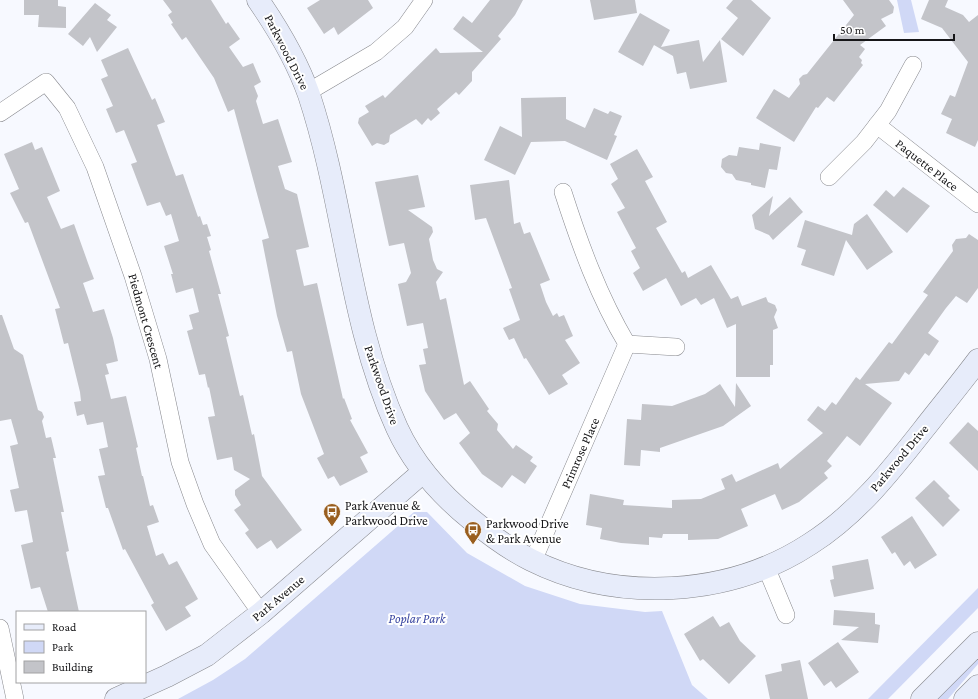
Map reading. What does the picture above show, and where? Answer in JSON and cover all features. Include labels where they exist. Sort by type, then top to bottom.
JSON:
[{"type":"street","name":"Parkwood Drive","points":[[258,0],[272,21],[300,72],[308,92],[333,186],[368,350],[382,393],[399,432],[423,472],[458,508],[490,535],[533,561],[556,571],[592,581],[643,588],[666,588],[709,584],[766,567],[803,549],[829,532],[880,485],[977,363]]},
{"type":"street","points":[[308,92],[376,52],[405,27],[424,0]]},
{"type":"street","points":[[829,177],[864,142],[888,111],[913,65]]},
{"type":"street","name":"Piedmont Crescent","points":[[0,113],[46,82],[67,108],[95,167],[133,276],[158,359],[180,462],[195,504],[212,544],[261,613]]},
{"type":"street","name":"Paquette Place","points":[[877,125],[978,204]]},
{"type":"street","points":[[563,192],[576,232],[608,311],[627,344],[676,346]]},
{"type":"street","name":"Primrose Place","points":[[533,561],[627,344]]},
{"type":"street","name":"Park Avenue","points":[[116,699],[167,676],[207,655],[261,613],[423,472]]},
{"type":"street","points":[[766,567],[786,615]]},
{"type":"street","points":[[0,628],[16,699]]},
{"type":"street","points":[[922,699],[978,643]]},
{"type":"street","points":[[965,699],[978,686]]},
{"type":"green space","points":[[897,0],[911,0],[919,32],[904,33]]},
{"type":"green space","name":"Poplar Park","points":[[414,512],[427,512],[467,553],[525,586],[580,604],[645,612],[662,611],[692,685],[708,699],[178,699],[213,680],[245,659]]},
{"type":"green space","points":[[978,588],[978,608],[888,699],[868,699]]},
{"type":"green space","points":[[978,657],[978,664],[948,699],[937,699]]},
{"type":"building","points":[[24,0],[58,0],[58,6],[66,7],[66,28],[38,27],[39,15],[24,15]]},
{"type":"building","points":[[163,0],[211,0],[226,24],[228,22],[240,39],[229,47],[243,67],[253,63],[261,82],[254,86],[258,96],[256,101],[263,124],[278,119],[292,162],[278,166],[285,189],[297,194],[309,247],[296,250],[304,286],[317,283],[343,399],[344,398],[352,419],[350,420],[368,453],[360,457],[368,472],[340,486],[334,476],[328,479],[317,458],[324,454],[301,394],[292,351],[287,352],[277,316],[262,240],[269,238],[234,109],[228,112],[214,78],[186,37],[182,40],[171,24],[173,23],[168,15],[172,12]]},
{"type":"building","points":[[320,0],[368,0],[373,8],[338,35],[334,27],[324,34],[307,8]]},
{"type":"building","points":[[490,0],[523,0],[515,15],[498,36],[501,39],[472,72],[472,81],[459,95],[456,92],[437,109],[440,113],[431,121],[428,118],[422,125],[416,119],[390,135],[389,142],[384,145],[377,143],[372,146],[358,123],[359,118],[369,112],[365,106],[383,95],[385,98],[436,48],[440,53],[483,52],[453,29],[463,16],[472,23]]},
{"type":"building","points":[[590,0],[635,0],[637,13],[594,20]]},
{"type":"building","points":[[733,0],[751,0],[771,18],[743,56],[721,39],[738,18],[726,8]]},
{"type":"building","points":[[843,0],[889,0],[894,7],[893,13],[881,19],[886,26],[860,45],[865,49],[859,57],[862,60],[861,63],[863,65],[834,102],[827,97],[818,108],[816,107],[794,142],[756,118],[774,89],[789,98],[800,84],[799,79],[803,75],[807,74],[854,15]]},
{"type":"building","points":[[929,0],[948,0],[945,7],[963,15],[969,22],[978,15],[978,140],[975,147],[946,133],[952,119],[941,114],[950,95],[955,97],[968,62],[942,28],[921,19]]},
{"type":"building","points":[[95,3],[111,15],[107,20],[117,27],[97,52],[90,37],[83,46],[68,34]]},
{"type":"building","points":[[640,13],[670,30],[661,47],[699,40],[703,62],[720,40],[727,82],[690,89],[686,72],[677,74],[673,56],[654,45],[643,66],[618,52]]},
{"type":"building","points":[[128,48],[152,100],[155,98],[165,122],[157,125],[176,176],[183,174],[198,217],[200,216],[203,225],[207,224],[211,236],[207,237],[211,250],[209,251],[221,294],[218,294],[229,336],[226,337],[240,396],[243,395],[252,435],[254,434],[262,476],[302,530],[277,549],[271,540],[257,549],[245,533],[249,530],[234,510],[241,505],[235,495],[235,490],[250,479],[234,470],[232,457],[217,460],[208,417],[215,416],[209,387],[208,388],[205,374],[199,375],[187,331],[193,329],[189,315],[199,312],[193,288],[176,293],[171,274],[173,274],[164,246],[179,241],[171,214],[166,216],[160,202],[147,206],[131,164],[137,162],[124,130],[116,133],[106,109],[113,106],[101,79],[108,76],[101,60]]},
{"type":"building","points":[[566,97],[566,119],[585,128],[594,108],[608,114],[610,111],[622,116],[614,135],[617,136],[607,160],[565,141],[531,142],[515,175],[484,160],[500,126],[522,137],[521,98]]},
{"type":"building","points":[[32,142],[35,150],[42,147],[60,191],[47,197],[61,229],[74,224],[94,279],[83,283],[93,312],[104,309],[113,338],[118,361],[106,364],[109,374],[105,375],[111,399],[126,396],[138,447],[136,448],[142,476],[150,506],[153,505],[159,522],[147,526],[156,556],[163,553],[169,565],[177,561],[198,599],[185,607],[191,616],[166,631],[151,605],[154,603],[125,549],[123,550],[108,508],[106,508],[98,476],[105,475],[99,449],[108,447],[103,422],[87,425],[84,414],[77,416],[74,402],[81,401],[80,392],[68,343],[64,344],[55,309],[60,308],[28,222],[25,223],[10,193],[19,189],[4,154]]},
{"type":"building","points":[[760,143],[781,147],[777,170],[769,169],[765,188],[736,180],[732,174],[726,173],[721,167],[722,159],[729,155],[737,156],[739,147],[759,150]]},
{"type":"building","points":[[637,149],[653,177],[645,181],[667,222],[656,228],[682,273],[685,271],[688,278],[711,265],[731,299],[738,296],[742,306],[766,297],[768,302],[775,305],[777,310],[774,317],[778,328],[773,330],[773,365],[770,365],[770,377],[736,377],[736,324],[727,328],[714,298],[701,305],[696,298],[681,306],[666,278],[643,291],[633,273],[640,268],[631,251],[636,248],[617,212],[625,208],[611,184],[618,179],[610,164]]},
{"type":"building","points":[[418,175],[425,207],[408,210],[432,227],[433,232],[429,239],[433,260],[437,269],[443,272],[436,282],[440,300],[446,298],[464,385],[470,381],[489,409],[487,411],[498,424],[497,430],[513,449],[516,445],[533,457],[530,461],[537,466],[525,484],[512,475],[502,488],[482,474],[459,443],[470,433],[456,413],[444,420],[425,391],[419,365],[426,364],[423,349],[428,348],[423,323],[407,326],[398,284],[406,282],[411,273],[404,243],[389,246],[375,182]]},
{"type":"building","points":[[509,180],[514,224],[520,222],[524,234],[530,232],[550,280],[540,284],[546,302],[553,316],[557,313],[559,317],[564,315],[573,336],[565,340],[580,363],[562,375],[568,384],[549,395],[526,358],[524,359],[514,338],[509,340],[503,328],[520,320],[509,289],[512,288],[486,218],[475,220],[470,185]]},
{"type":"building","points":[[903,187],[930,206],[907,233],[873,205],[886,190],[894,197]]},
{"type":"building","points":[[773,196],[769,216],[790,197],[803,212],[773,240],[769,235],[755,229],[752,215]]},
{"type":"building","points":[[867,214],[893,252],[867,270],[846,240],[834,276],[801,265],[806,250],[797,247],[805,220],[852,235],[854,224]]},
{"type":"building","points":[[969,234],[978,240],[978,288],[967,303],[956,296],[946,308],[928,333],[939,341],[929,356],[925,353],[909,375],[905,372],[899,381],[865,384],[892,403],[860,446],[847,436],[827,461],[832,466],[824,473],[828,478],[799,502],[782,510],[775,494],[741,509],[748,526],[718,539],[688,540],[688,534],[663,534],[662,538],[649,537],[649,545],[621,543],[600,539],[602,528],[586,525],[590,494],[624,500],[623,505],[672,508],[672,500],[701,499],[725,489],[721,479],[732,474],[736,482],[778,463],[780,469],[823,433],[807,420],[818,406],[825,411],[832,402],[836,405],[856,377],[860,380],[889,342],[892,344],[928,295],[923,292],[953,251],[952,245],[956,239],[966,238]]},
{"type":"building","points":[[0,315],[2,315],[14,349],[23,355],[38,410],[42,412],[44,417],[42,421],[46,438],[51,437],[56,458],[53,458],[64,512],[61,512],[69,551],[66,552],[79,611],[48,611],[40,587],[31,589],[21,545],[33,542],[27,510],[15,512],[10,490],[19,488],[10,446],[18,444],[11,419],[0,421]]},
{"type":"building","points":[[736,383],[751,406],[723,426],[660,448],[660,452],[641,450],[640,466],[624,465],[627,419],[641,420],[642,404],[672,406],[705,394],[720,384],[735,407]]},
{"type":"building","points":[[968,422],[978,431],[978,471],[949,443]]},
{"type":"building","points":[[934,480],[950,496],[948,498],[960,510],[943,527],[915,498]]},
{"type":"building","points":[[912,516],[937,555],[915,569],[910,561],[904,566],[895,552],[892,554],[881,537]]},
{"type":"building","points":[[868,559],[874,589],[834,597],[830,580],[834,579],[832,566]]},
{"type":"building","points":[[834,610],[875,613],[875,624],[880,625],[878,643],[841,640],[859,627],[833,625]]},
{"type":"building","points":[[713,616],[720,627],[729,622],[740,641],[756,656],[729,684],[703,659],[700,661],[684,634]]},
{"type":"building","points":[[838,642],[859,672],[836,688],[831,681],[824,686],[808,663]]},
{"type":"building","points":[[800,660],[808,699],[770,699],[765,675],[782,671],[781,664]]},
{"type":"place","name":"Park Avenue & Parkwood Drive","points":[[332,527]]},
{"type":"place","name":"Parkwood Drive & Park Avenue","points":[[473,545]]}]
